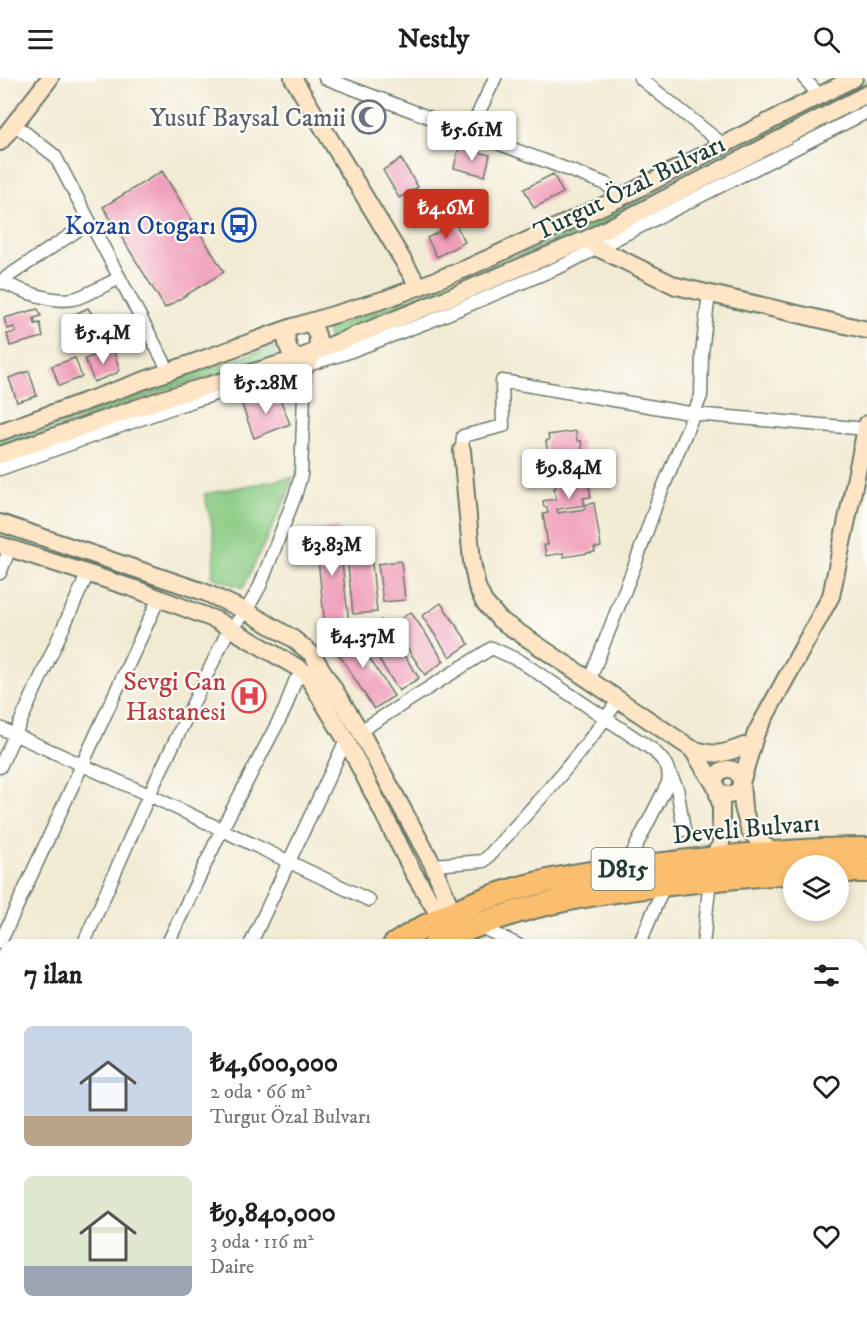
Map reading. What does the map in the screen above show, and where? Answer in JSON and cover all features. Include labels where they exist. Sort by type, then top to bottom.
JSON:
[{"type":"highway","name":"Develi Bulvarı","points":[[453,937],[518,911],[571,897],[665,884],[774,852],[867,849]]},
{"type":"highway","name":"Develi Bulvarı","points":[[404,939],[447,914],[502,892],[530,884],[628,868],[783,872]]},
{"type":"highway","name":"Develi Bulvarı","points":[[849,871],[867,871]]},
{"type":"street","points":[[0,142],[50,78]]},
{"type":"street","points":[[293,78],[298,78]]},
{"type":"street","points":[[293,78],[419,287]]},
{"type":"street","points":[[325,78],[606,184],[620,198]]},
{"type":"street","points":[[469,133],[495,78]]},
{"type":"street","points":[[640,78],[725,146]]},
{"type":"street","points":[[804,78],[820,96]]},
{"type":"street","name":"Turgut Özal Bulvarı","points":[[0,432],[309,322],[419,287],[510,250],[725,146],[854,78]]},
{"type":"street","name":"Turgut Özal Bulvarı","points":[[0,469],[301,363],[428,322],[564,265],[594,243],[867,94]]},
{"type":"street","name":"Turgut Özal Bulvarı","points":[[0,454],[163,399],[301,363],[315,352],[594,243],[867,112]]},
{"type":"street","points":[[14,124],[55,156],[170,373]]},
{"type":"street","points":[[1,281],[90,222]]},
{"type":"street","points":[[594,243],[676,286],[867,330]]},
{"type":"street","points":[[1,281],[24,291],[52,298],[75,299],[120,278]]},
{"type":"street","points":[[590,680],[657,502],[701,396],[702,353],[709,293]]},
{"type":"street","points":[[309,322],[318,334],[319,342],[315,352]]},
{"type":"street","points":[[85,939],[149,795],[226,634],[246,611],[260,586],[295,496],[301,475],[301,363],[291,354],[286,344],[287,330]]},
{"type":"street","points":[[692,749],[722,793],[730,795],[737,791],[756,733],[831,596],[867,428],[695,414],[502,381],[503,426],[463,436],[462,450],[471,562],[477,587],[484,602],[500,620],[692,749],[713,755],[744,746]]},
{"type":"street","points":[[0,523],[204,592],[246,611],[292,638],[312,654],[353,736],[413,872],[447,914]]},
{"type":"street","points":[[0,573],[5,546],[88,573],[216,620],[305,672],[353,736],[433,865],[453,937],[469,939]]},
{"type":"street","points":[[0,767],[88,573]]},
{"type":"street","points":[[2,939],[159,598]]},
{"type":"street","points":[[253,939],[289,861],[353,736],[492,648],[520,660],[654,750],[668,766],[677,788],[684,830]]},
{"type":"street","points":[[169,939],[222,829],[285,709],[295,681],[305,672]]},
{"type":"street","points":[[433,865],[484,861],[548,790],[619,699]]},
{"type":"street","points":[[0,728],[222,829],[369,900]]},
{"type":"street","points":[[705,939],[711,869],[722,844],[723,828],[721,805],[716,787],[717,775],[756,733]]},
{"type":"street","points":[[723,770],[735,771],[738,774],[743,807],[750,831],[774,852]]},
{"type":"street","points":[[628,868],[631,856],[668,783],[670,774]]},
{"type":"street","points":[[642,939],[665,884]]},
{"type":"green space","points":[[867,81],[867,87],[596,227],[328,340],[327,328],[463,278],[596,220]]},
{"type":"green space","points":[[274,346],[276,357],[177,386],[0,447],[0,440]]},
{"type":"green space","points":[[293,477],[287,496],[243,588],[212,577],[213,535],[204,494]]},
{"type":"building","name":"Yusuf Baysal Camii","points":[[361,102],[377,103],[377,131],[360,131]]},
{"type":"building","points":[[459,147],[490,155],[485,176],[454,168]]},
{"type":"building","points":[[401,159],[418,187],[399,198],[383,170]]},
{"type":"building","points":[[162,171],[224,272],[165,308],[103,207]]},
{"type":"building","points":[[553,174],[563,193],[534,208],[524,189]]},
{"type":"building","points":[[455,223],[465,242],[437,257],[427,238]]},
{"type":"building","points":[[88,308],[103,331],[78,341],[69,317]]},
{"type":"building","points":[[38,309],[41,316],[34,318],[35,324],[40,323],[43,337],[10,346],[7,334],[16,332],[15,327],[7,329],[4,318]]},
{"type":"building","points":[[109,350],[114,351],[119,369],[117,373],[94,382],[85,359]]},
{"type":"building","points":[[75,358],[82,377],[59,386],[52,366]]},
{"type":"building","points":[[29,371],[37,396],[17,402],[9,378]]},
{"type":"building","points":[[277,391],[290,424],[254,438],[242,405]]},
{"type":"building","points":[[576,431],[577,441],[581,441],[591,497],[583,498],[585,505],[594,503],[601,547],[594,548],[595,552],[564,557],[563,553],[546,556],[544,545],[548,545],[543,514],[548,513],[543,501],[556,499],[554,488],[556,488],[556,483],[552,483],[546,441],[549,440],[548,435]],"holes":[[[585,505],[585,509],[558,513],[557,509]]]},
{"type":"building","points":[[338,527],[349,624],[325,627],[315,530]]},
{"type":"building","points":[[370,544],[377,612],[353,614],[346,547]]},
{"type":"building","points":[[401,561],[405,600],[383,602],[378,564]]},
{"type":"building","points":[[441,603],[469,644],[450,657],[422,616]]},
{"type":"building","points":[[411,612],[444,661],[425,675],[392,625]]},
{"type":"building","points":[[381,620],[419,678],[399,691],[362,633]]},
{"type":"building","points":[[351,630],[394,696],[374,709],[331,642]]},
{"type":"place","name":"Yusuf Baysal Camii","points":[[369,117]]},
{"type":"place","name":"Kozan Otogarı","points":[[239,225]]},
{"type":"place","name":"Sevgi Can Hastanesi","points":[[249,696]]}]
